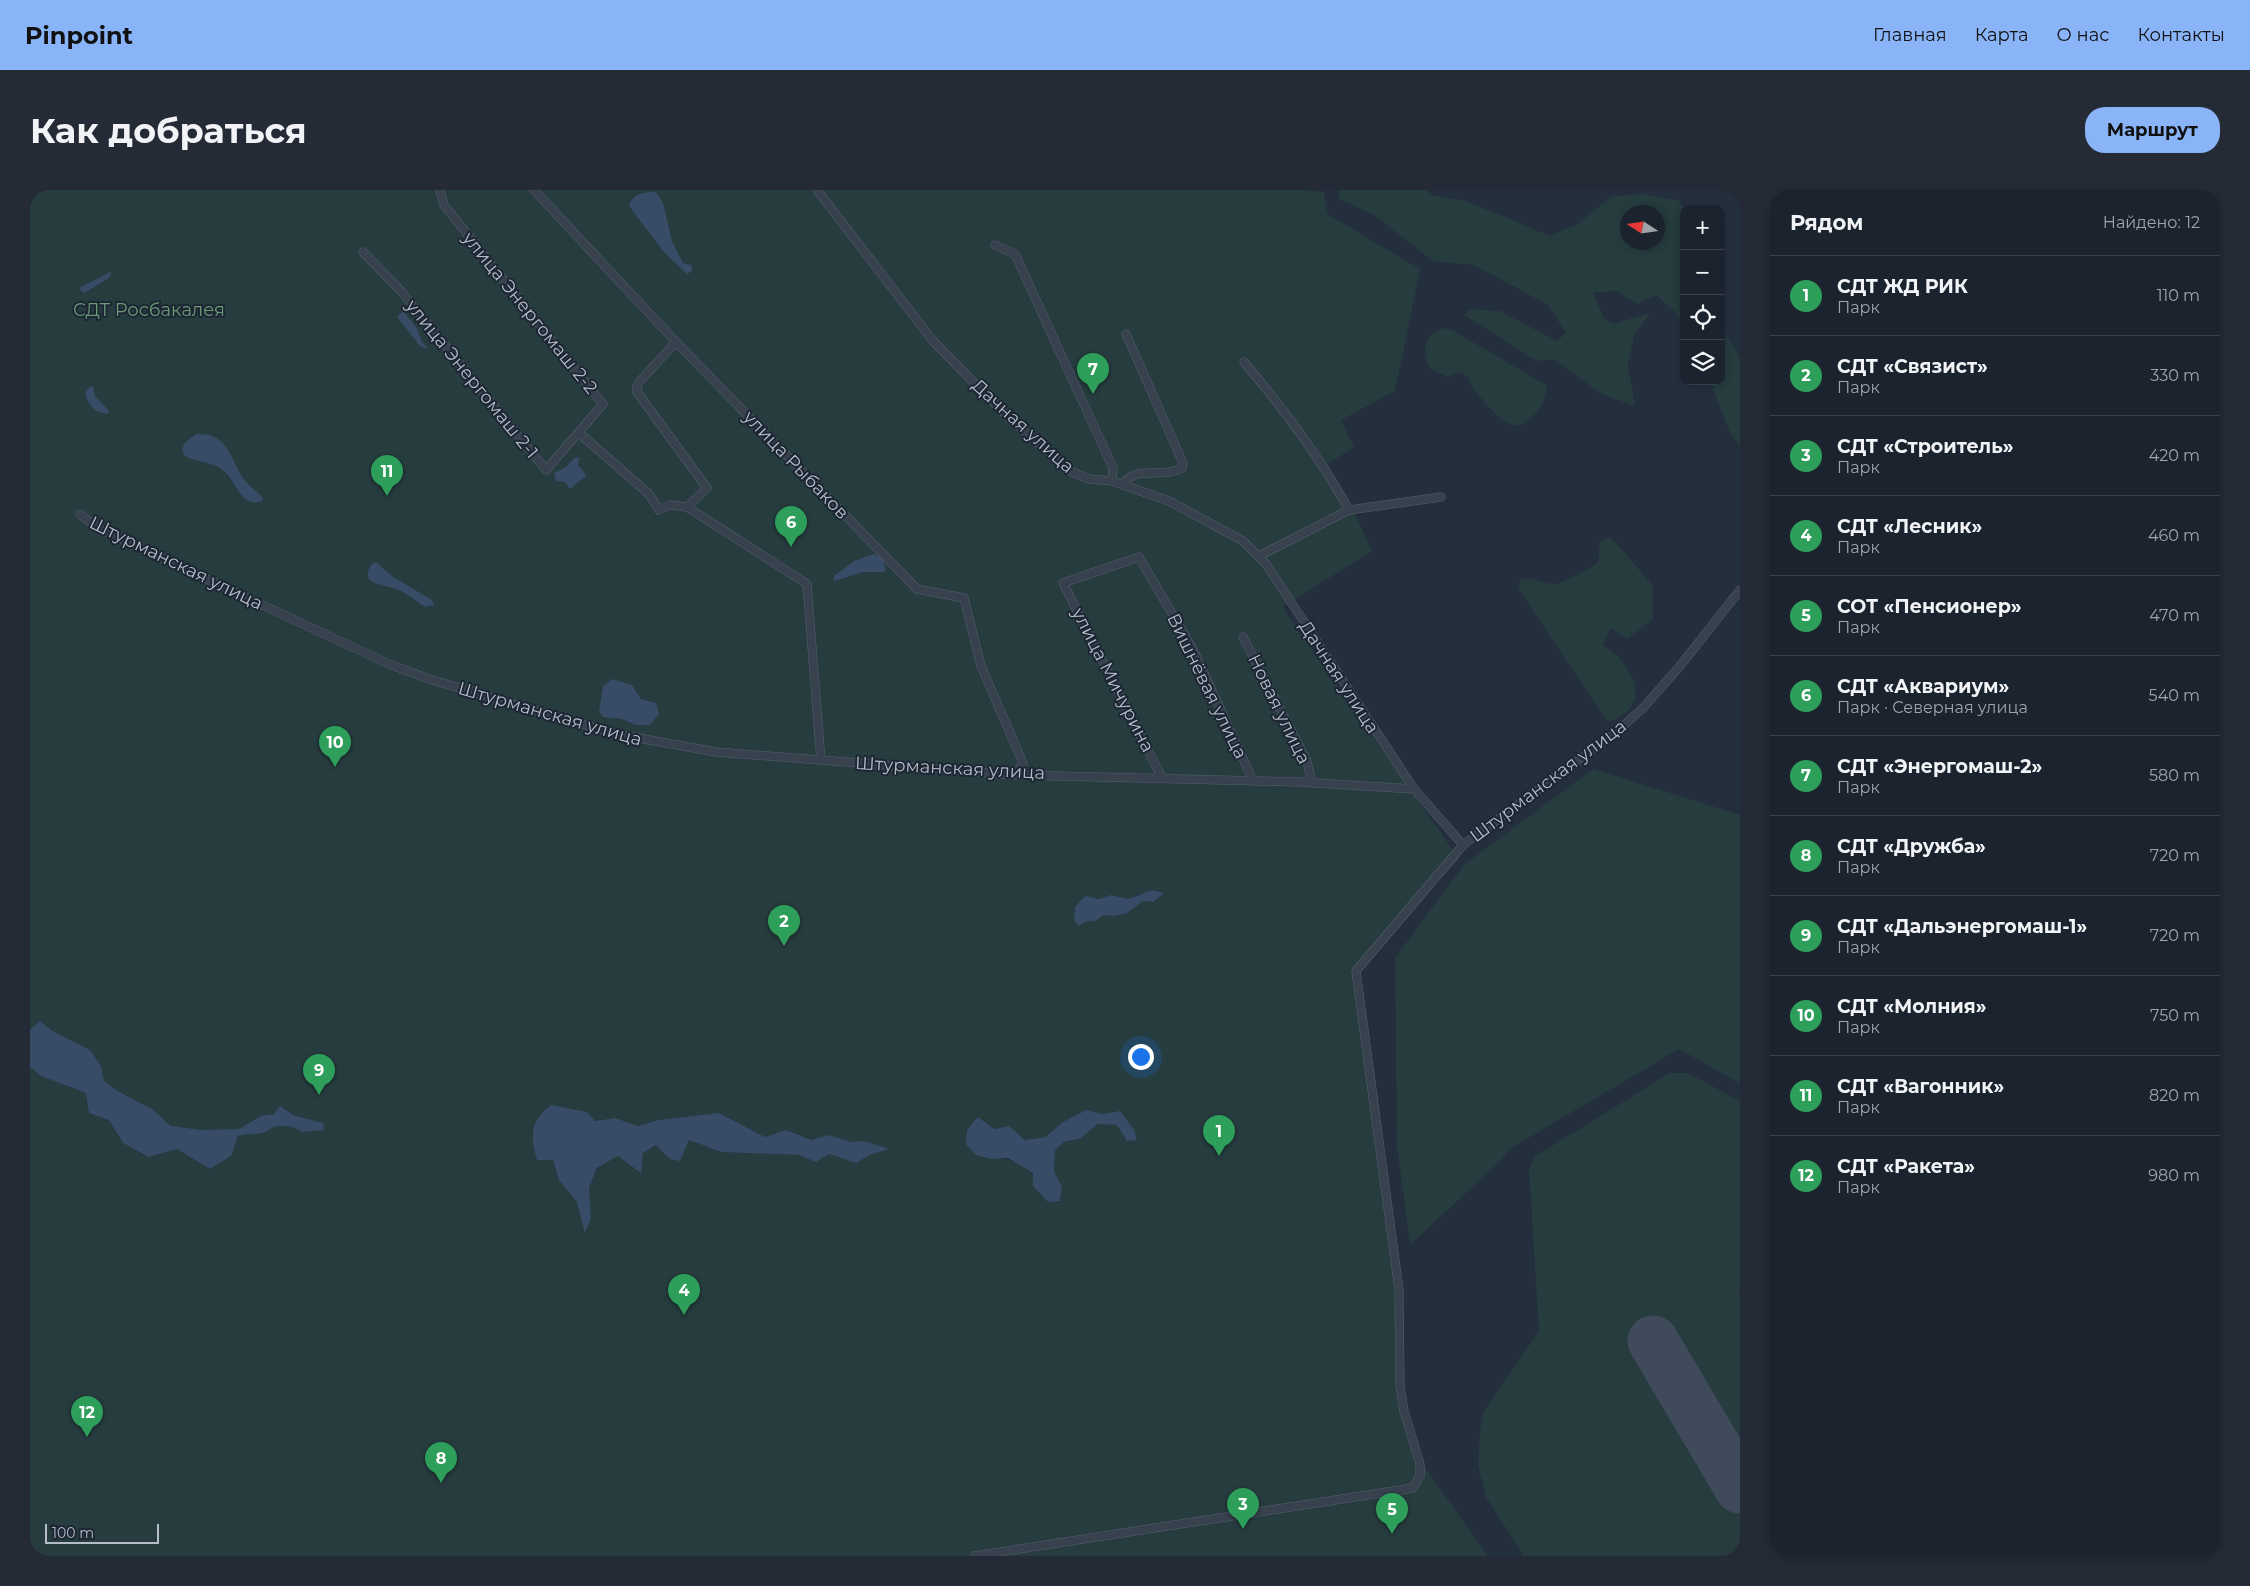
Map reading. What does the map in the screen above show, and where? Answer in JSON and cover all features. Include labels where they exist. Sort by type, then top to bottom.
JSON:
[{"type":"street","name":"улица Энергомаш 2-2","points":[[440,190],[444,205],[603,404],[579,433]]},
{"type":"street","name":"улица Рыбаков","points":[[534,190],[676,342],[917,589],[964,598],[981,666],[1023,763],[1015,775]]},
{"type":"street","name":"Дачная улица","points":[[817,190],[933,341],[1010,419],[1076,475],[1089,479],[1112,481],[1170,501],[1243,542],[1259,556],[1414,790]]},
{"type":"street","points":[[995,245],[1015,254],[1112,468],[1112,481]]},
{"type":"street","name":"улица Энергомаш 2-1","points":[[363,252],[401,291],[546,470],[579,433]]},
{"type":"street","points":[[1122,485],[1132,476],[1176,471],[1182,468],[1183,463],[1126,334]]},
{"type":"street","points":[[676,342],[640,381],[637,386],[637,392],[707,488],[687,506]]},
{"type":"street","points":[[1244,362],[1310,446],[1331,477],[1349,510]]},
{"type":"street","points":[[579,433],[649,494],[659,510],[670,505],[687,506],[808,586],[821,760]]},
{"type":"street","points":[[1259,556],[1349,510],[1441,497]]},
{"type":"street","name":"Штурманская улица","points":[[80,514],[97,528],[345,645],[429,679],[616,734],[716,752],[1015,775],[1312,783],[1414,790],[1463,845],[1615,733],[1642,709],[1686,658],[1740,590]]},
{"type":"street","name":"Вишнёвая улица","points":[[1063,583],[1139,556],[1195,653],[1253,781]]},
{"type":"street","name":"улица Мичурина","points":[[1063,583],[1162,778]]},
{"type":"street","name":"Новая улица","points":[[1243,637],[1307,761],[1312,783]]},
{"type":"street","points":[[974,1556],[1413,1488],[1420,1476],[1420,1464],[1404,1411],[1400,1386],[1399,1290],[1356,971],[1463,845]]},
{"type":"green space","name":"СДТ Росбакалея","points":[[30,190],[1302,190],[1324,192],[1327,214],[1420,269],[1395,391],[1341,420],[1354,447],[1328,464],[1349,501],[1372,551],[1282,607],[1459,859],[1373,953],[1358,975],[1402,1277],[1405,1412],[1425,1468],[1488,1556],[30,1556],[30,1067],[41,1076],[86,1093],[90,1113],[109,1120],[123,1143],[149,1157],[177,1149],[210,1169],[230,1156],[238,1136],[263,1133],[281,1126],[292,1127],[302,1132],[324,1130],[322,1123],[293,1115],[280,1106],[274,1114],[261,1116],[240,1129],[203,1130],[171,1126],[152,1109],[116,1090],[104,1081],[101,1066],[90,1050],[54,1032],[41,1021],[30,1030]],"holes":[[[603,686],[656,703],[636,725],[599,711]],[[1163,893],[1153,902],[1143,901],[1127,913],[1115,916],[1104,915],[1095,921],[1085,922],[1085,896],[1099,899],[1111,895],[1128,899],[1138,894]],[[1086,1110],[1102,1114],[1120,1111],[1137,1140],[1127,1141],[1117,1125],[1098,1124],[1081,1138],[1064,1142],[1055,1150],[1054,1171],[1062,1187],[1060,1201],[1048,1202],[1033,1175],[1021,1164],[1003,1159],[991,1159],[994,1129],[1009,1126],[1025,1140],[1045,1137],[1063,1122]],[[719,1113],[765,1137],[786,1130],[811,1140],[829,1135],[852,1142],[864,1141],[888,1149],[870,1155],[856,1163],[829,1154],[816,1162],[799,1155],[721,1152],[688,1140],[670,1159],[657,1145],[643,1153],[618,1156],[598,1168],[589,1188],[591,1218],[585,1231],[577,1202],[559,1180],[553,1160],[595,1121],[615,1118],[638,1126],[658,1120]]]},
{"type":"green space","points":[[1338,190],[1426,190],[1432,195],[1466,201],[1550,236],[1578,224],[1612,196],[1644,194],[1679,201],[1682,205],[1680,205],[1680,320],[1675,312],[1656,295],[1638,304],[1616,291],[1593,293],[1604,318],[1613,324],[1650,313],[1634,335],[1628,366],[1635,406],[1602,394],[1554,359],[1537,361],[1464,315],[1469,309],[1500,311],[1557,341],[1566,333],[1548,305],[1474,265],[1433,261],[1373,214],[1339,199]]},
{"type":"green space","points":[[1441,328],[1452,330],[1546,385],[1544,399],[1540,407],[1527,422],[1514,425],[1501,419],[1474,389],[1468,377],[1461,372],[1447,377],[1430,368],[1427,362],[1426,345],[1431,336]]},
{"type":"green space","points":[[1725,333],[1740,357],[1740,445],[1730,433],[1712,385],[1725,385]]},
{"type":"green space","points":[[1608,537],[1618,545],[1653,586],[1653,619],[1627,639],[1611,628],[1603,644],[1623,662],[1633,680],[1635,689],[1633,704],[1621,716],[1611,722],[1607,721],[1518,588],[1520,580],[1533,579],[1555,584],[1583,571],[1598,562],[1600,542]]},
{"type":"green space","points":[[1593,769],[1740,815],[1740,1083],[1679,1049],[1508,1150],[1501,1160],[1410,1245],[1397,1146],[1395,958],[1464,865]]},
{"type":"green space","points":[[1670,1073],[1688,1073],[1740,1101],[1740,1290],[1738,1292],[1740,1296],[1740,1556],[1524,1556],[1486,1497],[1478,1465],[1480,1431],[1484,1411],[1539,1331],[1529,1169],[1534,1157]]},
{"type":"water","points":[[656,192],[663,203],[672,241],[683,263],[691,265],[692,271],[687,274],[664,252],[629,206],[636,196]]},
{"type":"water","points":[[112,271],[109,278],[84,293],[79,288]]},
{"type":"water","points":[[403,311],[417,328],[422,342],[428,348],[420,346],[397,317]]},
{"type":"water","points":[[93,386],[95,396],[109,411],[108,414],[99,412],[88,402],[85,393],[88,388]]},
{"type":"water","points":[[197,434],[207,435],[222,442],[243,478],[263,498],[262,501],[255,502],[245,499],[223,470],[185,456],[182,449],[183,446]]},
{"type":"water","points":[[579,457],[578,466],[586,476],[570,489],[565,482],[556,481],[554,473],[566,467],[574,458]]},
{"type":"water","points":[[874,554],[882,558],[886,570],[884,572],[863,572],[834,581],[834,576],[854,561]]},
{"type":"water","points":[[376,562],[393,577],[432,600],[434,605],[426,607],[403,592],[375,583],[368,576],[368,571],[372,564]]},
{"type":"water","points":[[613,679],[632,685],[641,699],[656,703],[659,714],[650,725],[636,725],[621,719],[603,717],[599,711],[603,686]]},
{"type":"water","points":[[1152,890],[1164,893],[1153,902],[1143,901],[1127,913],[1115,916],[1104,915],[1095,921],[1085,922],[1079,926],[1074,921],[1075,907],[1085,896],[1099,899],[1111,895],[1128,899]]},
{"type":"water","points":[[40,1021],[54,1032],[90,1050],[101,1066],[104,1081],[116,1090],[152,1109],[171,1126],[203,1130],[239,1129],[261,1116],[274,1114],[280,1106],[293,1115],[323,1123],[324,1130],[302,1132],[292,1127],[281,1126],[263,1133],[238,1136],[231,1156],[210,1169],[177,1149],[149,1157],[123,1143],[109,1120],[89,1113],[86,1093],[41,1076],[30,1067],[30,1030]]},
{"type":"water","points":[[551,1105],[587,1112],[595,1121],[615,1118],[638,1126],[658,1120],[719,1113],[765,1137],[786,1130],[811,1140],[829,1135],[852,1142],[864,1141],[889,1149],[870,1155],[856,1163],[829,1154],[816,1162],[799,1155],[721,1152],[689,1140],[680,1161],[670,1159],[656,1145],[643,1153],[641,1173],[618,1156],[597,1168],[589,1188],[591,1218],[585,1233],[577,1202],[559,1180],[553,1160],[537,1160],[533,1143],[535,1123]]},
{"type":"water","points":[[1086,1110],[1102,1114],[1120,1111],[1134,1130],[1137,1140],[1127,1141],[1117,1125],[1098,1124],[1081,1138],[1064,1142],[1055,1150],[1054,1171],[1062,1187],[1060,1201],[1048,1202],[1033,1186],[1033,1173],[1008,1158],[991,1159],[976,1155],[966,1144],[967,1130],[978,1117],[994,1129],[1009,1126],[1025,1140],[1045,1137],[1063,1122]]},
{"type":"runway","points":[[1653,1341],[1740,1488]]},
{"type":"place","name":"СДТ «Энергомаш-2»","points":[[1093,394]]},
{"type":"place","name":"СДТ «Вагонник»","points":[[387,496]]},
{"type":"place","name":"СДТ «Аквариум»","points":[[791,547]]},
{"type":"place","name":"СДТ «Молния»","points":[[335,767]]},
{"type":"place","name":"СДТ «Связист»","points":[[784,946]]},
{"type":"place","name":"СДТ «Дальэнергомаш-1»","points":[[319,1095]]},
{"type":"place","name":"СДТ ЖД РИК","points":[[1219,1156]]},
{"type":"place","name":"СДТ «Лесник»","points":[[684,1315]]},
{"type":"place","name":"СДТ «Ракета»","points":[[87,1437]]},
{"type":"place","name":"СДТ «Дружба»","points":[[441,1483]]},
{"type":"place","name":"СДТ «Строитель»","points":[[1243,1529]]},
{"type":"place","name":"СОТ «Пенсионер»","points":[[1392,1534]]}]
